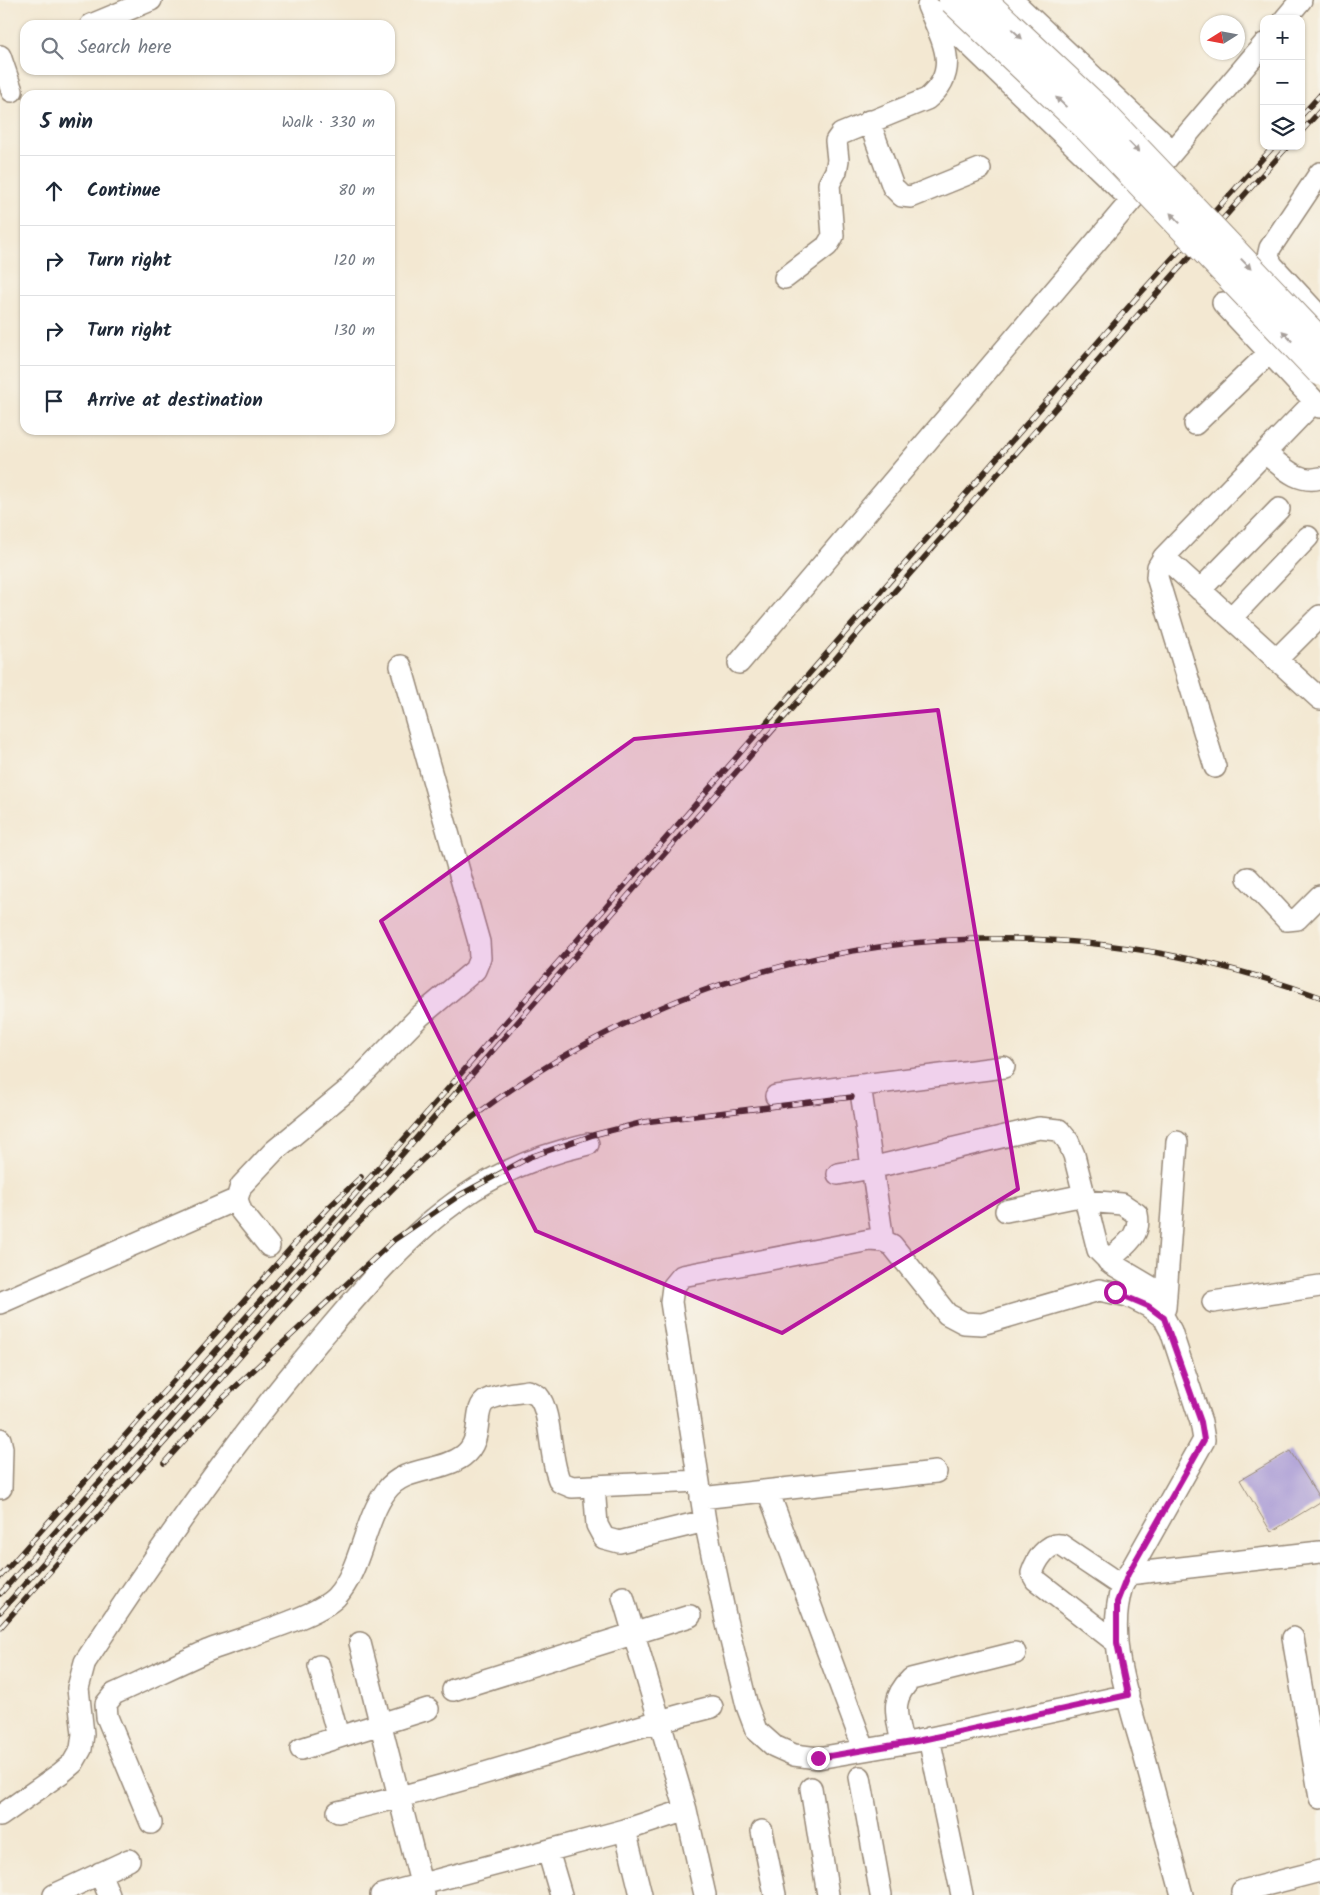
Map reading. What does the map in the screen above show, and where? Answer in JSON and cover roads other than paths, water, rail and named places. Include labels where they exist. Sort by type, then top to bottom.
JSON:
[{"type":"highway","points":[[982,0],[1102,113],[1320,342]]},
{"type":"highway","points":[[934,2],[1088,128],[1320,371]]},
{"type":"street","points":[[103,20],[151,0]]},
{"type":"street","points":[[1012,0],[1172,151]]},
{"type":"street","points":[[1289,15],[1302,0]]},
{"type":"street","points":[[934,2],[1131,200]]},
{"type":"street","points":[[785,278],[827,246],[833,236],[829,184],[836,171],[838,160],[836,141],[841,134],[848,129],[927,99],[936,92],[946,75],[948,61],[934,2]]},
{"type":"street","points":[[739,663],[1260,49]]},
{"type":"street","points":[[0,56],[12,91]]},
{"type":"street","points":[[870,121],[893,187],[902,196],[911,197],[980,169]]},
{"type":"street","points":[[1320,173],[1270,248],[1268,257],[1272,265],[1320,317]]},
{"type":"street","points":[[1215,767],[1157,577],[1158,567],[1164,557],[1265,453],[1317,404],[1222,303]]},
{"type":"street","points":[[1195,424],[1269,353]]},
{"type":"street","points":[[1265,453],[1303,480],[1320,478]]},
{"type":"street","points":[[1200,590],[1279,509]]},
{"type":"street","points":[[1231,618],[1308,537]]},
{"type":"street","points":[[1164,557],[1320,699]]},
{"type":"street","points":[[1276,660],[1320,616]]},
{"type":"street","points":[[269,1246],[241,1211],[237,1199],[241,1186],[263,1162],[349,1089],[420,1016],[475,970],[480,958],[479,942],[400,666]]},
{"type":"street","points":[[1248,878],[1287,920],[1297,918],[1315,909]]},
{"type":"street","points":[[776,1096],[1004,1067]]},
{"type":"street","points":[[860,1085],[883,1241]]},
{"type":"street","points":[[838,1174],[871,1168],[1039,1128],[1059,1130],[1068,1141],[1074,1155],[1098,1250],[1108,1261],[1166,1296]]},
{"type":"street","points":[[1177,1142],[1164,1318],[1201,1422],[1204,1440],[1125,1580],[1117,1602],[1117,1643],[1128,1695],[1182,1895]]},
{"type":"street","points":[[0,1816],[73,1763],[81,1749],[83,1734],[78,1688],[85,1662],[206,1482],[265,1404],[361,1291],[410,1241],[463,1197],[522,1164],[588,1144]]},
{"type":"street","points":[[1006,1211],[1085,1198],[1122,1204],[1137,1214],[1139,1226],[1136,1232],[1108,1261]]},
{"type":"street","points":[[0,1303],[237,1199]]},
{"type":"street","points":[[1128,1695],[916,1741],[818,1758],[794,1755],[774,1746],[756,1730],[747,1706],[726,1620],[705,1522],[671,1302],[673,1287],[682,1276],[870,1240],[883,1241],[892,1245],[947,1314],[964,1323],[982,1324],[1098,1290],[1128,1296],[1148,1306],[1164,1318]]},
{"type":"street","points":[[1213,1302],[1320,1286]]},
{"type":"street","points":[[151,1823],[107,1717],[106,1704],[114,1694],[208,1651],[317,1610],[336,1597],[350,1573],[386,1491],[403,1476],[454,1462],[466,1454],[475,1443],[480,1407],[486,1400],[528,1390],[537,1395],[544,1407],[554,1470],[560,1482],[572,1487],[768,1491],[936,1472]]},
{"type":"street","points":[[0,1439],[2,1448],[1,1488]]},
{"type":"street","points":[[594,1486],[597,1525],[604,1538],[619,1542],[705,1522]]},
{"type":"street","points":[[768,1491],[864,1749]]},
{"type":"street","points":[[1117,1643],[1036,1580],[1032,1573],[1045,1552],[1054,1544],[1061,1545],[1125,1580],[1320,1552]]},
{"type":"street","points":[[623,1597],[686,1810],[705,1895]]},
{"type":"street","points":[[452,1690],[634,1635],[690,1616]]},
{"type":"street","points":[[1293,1638],[1320,1798]]},
{"type":"street","points":[[360,1643],[423,1890]]},
{"type":"street","points":[[962,1895],[916,1741],[896,1699],[900,1689],[911,1678],[1015,1653]]},
{"type":"street","points":[[319,1666],[338,1736]]},
{"type":"street","points":[[338,1812],[400,1798],[659,1720],[712,1707]]},
{"type":"street","points":[[301,1749],[380,1722],[428,1709]]},
{"type":"street","points":[[916,1741],[949,1895]]},
{"type":"street","points":[[860,1776],[881,1895]]},
{"type":"street","points":[[811,1788],[828,1895]]},
{"type":"street","points":[[381,1895],[423,1890],[686,1810]]},
{"type":"street","points":[[625,1830],[641,1895]]},
{"type":"street","points":[[762,1831],[775,1895]]},
{"type":"street","points":[[548,1851],[560,1895]]},
{"type":"street","points":[[64,1893],[100,1873],[129,1860]]},
{"type":"street","points":[[1242,1891],[1320,1871]]},
{"type":"street","points":[[100,1873],[109,1895]]},
{"type":"railway","points":[[1305,112],[1320,95]]},
{"type":"railway","points":[[1305,128],[1320,111]]},
{"type":"railway","points":[[0,1594],[404,1139],[1138,296],[1270,150]]},
{"type":"railway","points":[[0,1612],[965,511],[1284,150]]},
{"type":"railway","points":[[0,1628],[352,1230],[430,1153],[481,1111],[576,1049],[676,1001],[779,967],[886,946],[994,939],[1103,945],[1212,964],[1320,997]]},
{"type":"railway","points":[[164,1463],[219,1402],[394,1240],[460,1195],[530,1157],[593,1135],[644,1122],[852,1097]]},
{"type":"railway","points":[[0,1577],[297,1241],[361,1177]]}]
